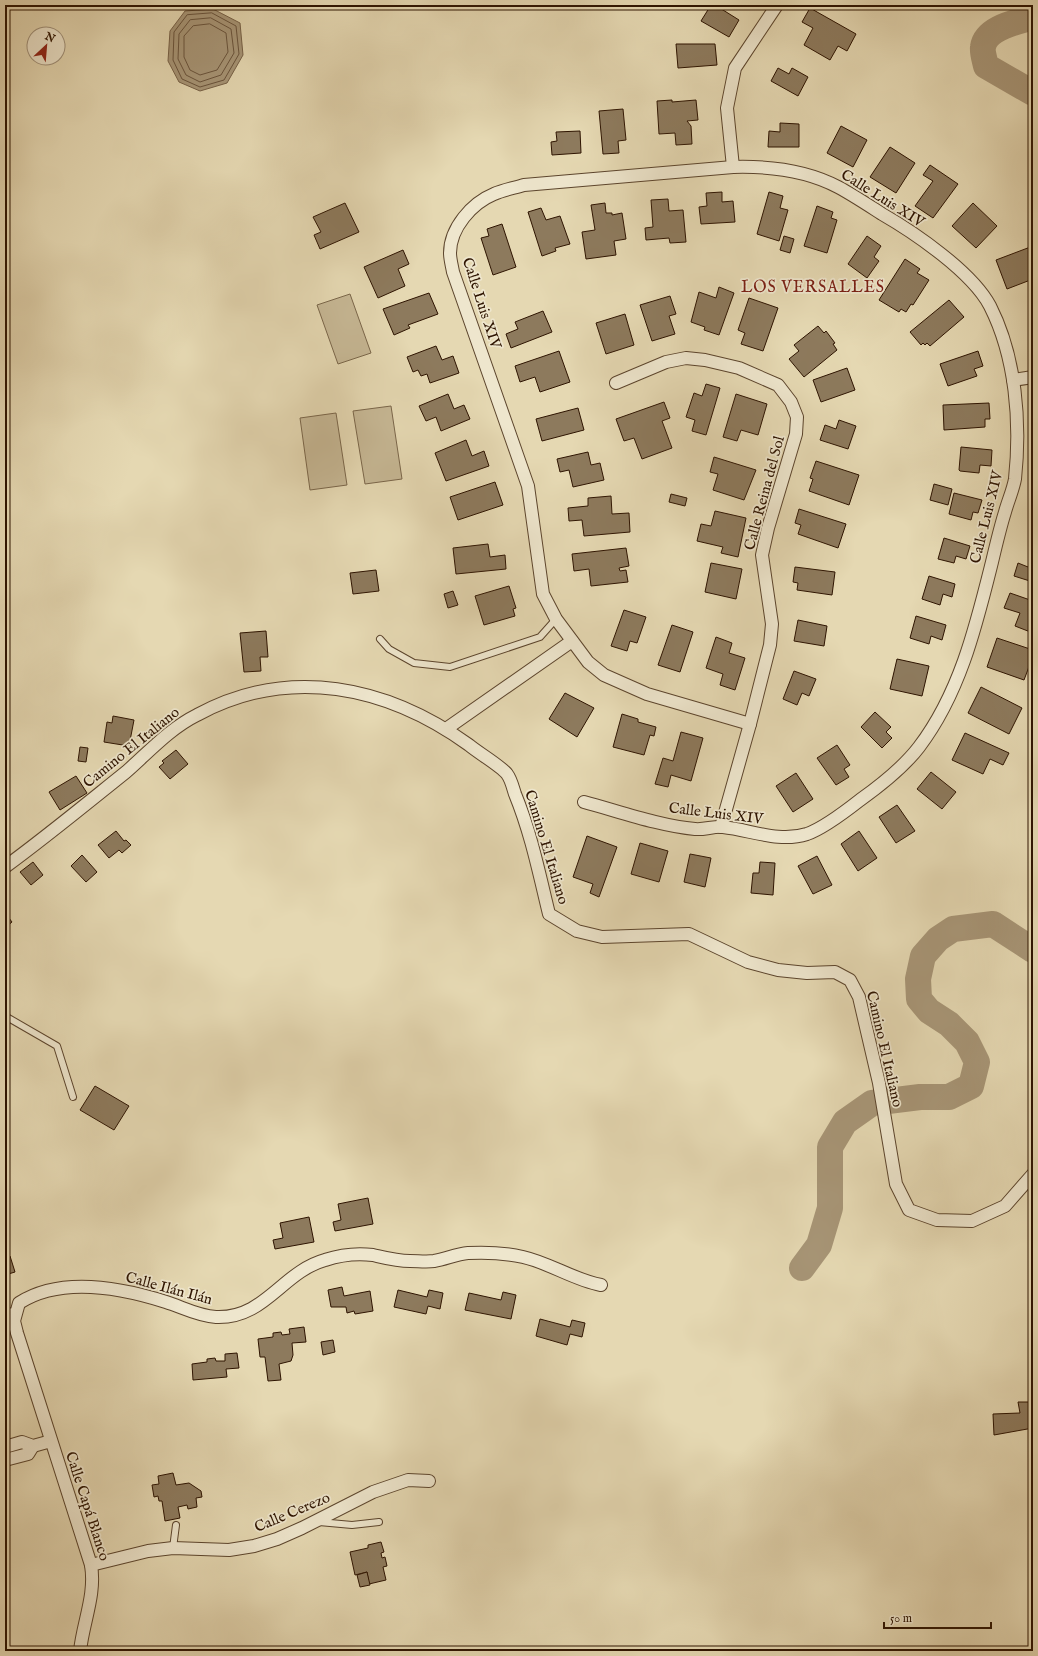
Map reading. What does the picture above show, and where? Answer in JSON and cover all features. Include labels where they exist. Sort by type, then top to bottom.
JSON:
[{"type":"street","points":[[733,167],[727,108],[735,68],[777,5]]},
{"type":"street","name":"Calle Luis XIV","points":[[584,802],[679,827],[698,830],[721,826],[789,838],[810,834],[846,811],[889,779],[919,748],[941,713],[961,671],[980,609],[1000,529],[1014,481],[1018,417],[1013,380],[1003,337],[989,304],[968,276],[894,221],[836,186],[786,170],[761,166],[733,167],[524,186],[494,194],[476,205],[463,218],[454,234],[450,253],[453,272],[528,486],[544,594],[556,619],[588,662],[604,675],[629,687],[750,724]]},
{"type":"street","name":"Calle Reina del Sol","points":[[616,383],[666,362],[686,358],[705,360],[739,368],[778,385],[791,402],[796,417],[796,434],[762,555],[772,624],[770,645],[750,724],[721,826]]},
{"type":"street","points":[[1013,380],[1033,377]]},
{"type":"street","points":[[446,729],[572,641]]},
{"type":"street","name":"Camino El Italiano","points":[[5,867],[126,771],[178,726],[210,708],[254,692],[290,687],[336,690],[361,694],[405,708],[446,729],[507,773],[521,809],[534,850],[548,914],[577,931],[602,937],[688,934],[748,962],[778,970],[807,973],[835,972],[850,980],[859,996],[879,1083],[896,1184],[909,1210],[937,1220],[972,1221],[1005,1206],[1033,1174]]},
{"type":"street","name":"Calle Ilán Ilán","points":[[51,1441],[10,1311],[28,1297],[42,1293],[72,1288],[99,1288],[144,1295],[202,1315],[216,1317],[231,1316],[255,1308],[290,1278],[308,1266],[330,1258],[352,1254],[372,1255],[408,1261],[434,1260],[467,1253],[505,1254],[541,1263],[589,1283],[601,1285]]},
{"type":"street","points":[[5,1447],[22,1442],[33,1446],[51,1441]]},
{"type":"street","name":"Calle Capá Blanco","points":[[51,1441],[91,1565],[93,1579],[80,1651]]},
{"type":"street","points":[[5,1460],[28,1454],[33,1446]]},
{"type":"street","name":"Calle Cerezo","points":[[91,1565],[148,1551],[173,1548],[229,1550],[254,1546],[277,1539],[384,1488],[408,1480],[430,1481]]},
{"type":"lane","points":[[380,639],[389,649],[414,663],[450,667],[540,637],[556,619]]},
{"type":"lane","points":[[5,1016],[57,1046],[73,1098]]},
{"type":"lane","points":[[315,1522],[352,1525],[379,1522]]},
{"type":"lane","points":[[173,1548],[176,1525]]},
{"type":"shaded area","points":[[350,294],[371,353],[338,364],[317,305]]},
{"type":"shaded area","points":[[391,406],[402,479],[365,484],[353,411]]},
{"type":"shaded area","points":[[336,413],[347,485],[310,490],[300,418]]},
{"type":"water","points":[[213,9],[240,23],[243,55],[227,83],[200,91],[179,82],[168,61],[170,31],[185,11]]},
{"type":"building","points":[[711,5],[715,5],[739,20],[729,37],[701,21]]},
{"type":"building","points":[[810,8],[856,34],[847,51],[838,46],[830,60],[804,45],[813,28],[802,22]]},
{"type":"building","points":[[676,44],[715,44],[717,65],[678,68]]},
{"type":"building","points":[[778,68],[789,74],[792,68],[808,77],[798,96],[771,81]]},
{"type":"building","points":[[672,100],[672,102],[696,100],[698,120],[687,121],[691,126],[692,144],[676,145],[675,133],[659,134],[657,101]]},
{"type":"building","points":[[623,109],[626,140],[618,141],[619,153],[603,154],[599,111]]},
{"type":"building","points":[[780,123],[799,124],[799,147],[768,147],[769,131],[780,132]]},
{"type":"building","points":[[841,126],[867,140],[853,167],[827,153]]},
{"type":"building","points":[[580,131],[581,153],[552,155],[551,142],[557,141],[556,132]]},
{"type":"building","points":[[890,147],[915,163],[896,193],[870,177]]},
{"type":"building","points":[[930,165],[958,184],[933,218],[915,206],[933,181],[923,175]]},
{"type":"building","points":[[722,192],[722,202],[733,201],[735,222],[701,224],[699,207],[707,206],[706,193]]},
{"type":"building","points":[[769,192],[783,196],[780,208],[788,210],[779,241],[757,234]]},
{"type":"building","points":[[668,199],[669,211],[683,210],[686,242],[670,243],[669,238],[646,240],[645,228],[653,227],[651,200]]},
{"type":"building","points":[[345,203],[359,232],[320,249],[314,235],[321,232],[313,217]]},
{"type":"building","points":[[605,203],[606,213],[612,213],[612,215],[622,213],[626,239],[614,241],[616,255],[586,259],[582,232],[595,230],[591,205]]},
{"type":"building","points":[[973,203],[997,226],[976,248],[952,226]]},
{"type":"building","points":[[817,206],[833,212],[831,218],[837,220],[827,253],[804,246]]},
{"type":"building","points":[[541,208],[546,220],[560,216],[570,244],[555,248],[556,251],[542,256],[528,212]]},
{"type":"building","points":[[502,224],[516,267],[493,275],[481,238],[489,236],[487,229]]},
{"type":"building","points":[[784,236],[794,239],[790,253],[780,250]]},
{"type":"building","points":[[867,236],[881,246],[874,257],[879,261],[867,278],[848,264]]},
{"type":"building","points":[[1033,246],[1033,279],[1007,289],[996,260]]},
{"type":"building","points":[[403,250],[409,264],[398,269],[405,286],[378,298],[364,267]]},
{"type":"building","points":[[905,259],[920,269],[917,273],[929,280],[913,305],[911,304],[906,312],[901,309],[899,312],[879,300]]},
{"type":"building","points":[[719,287],[734,293],[719,335],[704,330],[705,327],[691,322],[699,292],[716,298]]},
{"type":"building","points":[[429,293],[438,314],[408,325],[410,328],[394,335],[383,309]]},
{"type":"building","points":[[670,296],[676,314],[669,316],[675,334],[652,341],[640,305]]},
{"type":"building","points":[[749,298],[778,308],[763,351],[741,344],[745,333],[738,330]]},
{"type":"building","points":[[949,300],[964,317],[930,346],[927,343],[925,345],[923,343],[921,345],[910,332]]},
{"type":"building","points":[[543,311],[552,332],[511,348],[506,334],[518,329],[515,322]]},
{"type":"building","points":[[625,314],[634,345],[606,354],[596,323]]},
{"type":"building","points":[[818,326],[824,333],[826,331],[835,343],[833,344],[837,350],[804,377],[789,359],[799,351],[794,345]]},
{"type":"building","points":[[436,346],[442,360],[453,356],[459,373],[430,383],[427,374],[421,376],[418,370],[413,372],[407,357]]},
{"type":"building","points":[[559,351],[570,382],[540,392],[535,377],[520,382],[515,366]]},
{"type":"building","points":[[978,351],[983,366],[974,369],[977,376],[948,386],[940,364]]},
{"type":"building","points":[[847,368],[855,390],[821,402],[813,380]]},
{"type":"building","points":[[706,384],[720,388],[706,435],[692,431],[695,420],[686,417],[694,393],[702,396]]},
{"type":"building","points":[[448,394],[454,409],[464,405],[470,419],[441,431],[436,417],[426,421],[419,406]]},
{"type":"building","points":[[736,394],[767,404],[758,435],[741,430],[737,441],[723,437]]},
{"type":"building","points":[[664,402],[670,418],[662,421],[672,448],[642,459],[634,438],[624,441],[616,419]]},
{"type":"building","points":[[989,403],[990,419],[985,419],[985,427],[944,430],[943,405]]},
{"type":"building","points":[[578,408],[584,430],[542,441],[536,419]]},
{"type":"building","points":[[839,420],[856,426],[848,449],[820,440],[825,425],[836,429]]},
{"type":"building","points":[[466,440],[472,456],[484,451],[489,466],[446,481],[435,453]]},
{"type":"building","points":[[961,447],[992,450],[991,466],[980,465],[979,473],[960,471]]},
{"type":"building","points":[[588,452],[591,465],[600,463],[604,480],[573,487],[569,470],[560,472],[557,459]]},
{"type":"building","points":[[714,457],[756,470],[744,500],[713,490],[718,474],[710,472]]},
{"type":"building","points":[[816,461],[859,475],[849,505],[809,491],[813,479],[810,478]]},
{"type":"building","points":[[495,482],[503,505],[458,520],[450,497]]},
{"type":"building","points":[[934,484],[952,489],[948,505],[930,500]]},
{"type":"building","points":[[954,493],[982,500],[978,513],[973,512],[971,520],[949,514]]},
{"type":"building","points":[[671,494],[687,498],[685,506],[669,502]]},
{"type":"building","points":[[611,496],[612,514],[629,513],[630,532],[584,536],[582,520],[569,521],[568,508],[588,506],[588,498]]},
{"type":"building","points":[[799,509],[846,524],[838,548],[798,534],[801,525],[795,523]]},
{"type":"building","points":[[715,511],[746,518],[738,557],[721,553],[723,547],[697,541],[701,524],[711,526]]},
{"type":"building","points":[[944,538],[970,546],[966,559],[956,556],[954,563],[938,559]]},
{"type":"building","points":[[488,544],[490,557],[505,555],[506,569],[456,574],[453,548]]},
{"type":"building","points":[[626,548],[629,566],[619,568],[620,571],[626,570],[628,582],[591,586],[589,569],[574,571],[572,554]]},
{"type":"building","points":[[1032,557],[1033,582],[1014,576],[1018,563],[1028,567]]},
{"type":"building","points":[[711,563],[742,569],[736,599],[705,592]]},
{"type":"building","points":[[795,567],[835,572],[832,595],[797,590],[798,583],[793,582]]},
{"type":"building","points":[[376,570],[379,591],[353,594],[350,573]]},
{"type":"building","points":[[929,576],[955,584],[952,597],[943,594],[940,605],[922,599]]},
{"type":"building","points":[[509,586],[516,608],[513,609],[515,616],[484,625],[475,596]]},
{"type":"building","points":[[453,591],[458,605],[448,608],[444,594]]},
{"type":"building","points":[[1010,593],[1033,601],[1033,633],[1015,626],[1020,613],[1004,608]]},
{"type":"building","points":[[624,610],[646,617],[637,643],[630,641],[627,651],[611,646]]},
{"type":"building","points":[[916,616],[946,625],[942,640],[931,636],[929,644],[910,638]]},
{"type":"building","points":[[798,620],[827,626],[824,646],[794,641]]},
{"type":"building","points":[[672,625],[693,632],[680,672],[658,665]]},
{"type":"building","points":[[266,631],[268,657],[260,657],[261,671],[244,672],[240,633]]},
{"type":"building","points":[[716,637],[732,643],[729,653],[745,658],[735,690],[720,685],[723,674],[706,668]]},
{"type":"building","points":[[997,638],[1033,650],[1033,656],[1024,680],[987,667]]},
{"type":"building","points":[[897,659],[929,666],[922,696],[890,689]]},
{"type":"building","points":[[794,671],[816,679],[809,696],[802,693],[797,705],[783,699]]},
{"type":"building","points":[[981,687],[1022,708],[1009,734],[968,713]]},
{"type":"building","points":[[565,693],[594,708],[577,737],[549,719]]},
{"type":"building","points":[[875,712],[891,727],[886,732],[892,738],[882,748],[861,727]]},
{"type":"building","points":[[622,714],[638,719],[638,722],[656,727],[654,736],[650,735],[644,755],[613,747]]},
{"type":"building","points":[[113,716],[134,720],[129,746],[104,742],[107,722],[112,723]]},
{"type":"building","points":[[681,732],[703,738],[691,781],[671,775],[668,787],[655,784],[663,758],[673,761]]},
{"type":"building","points":[[965,733],[1009,753],[1003,765],[990,759],[983,774],[952,760]]},
{"type":"building","points":[[837,745],[850,765],[844,769],[849,777],[836,785],[817,758]]},
{"type":"building","points":[[80,747],[88,748],[86,762],[78,761]]},
{"type":"building","points":[[176,750],[188,764],[170,779],[159,767],[164,763],[162,761]]},
{"type":"building","points":[[931,772],[956,792],[942,809],[917,789]]},
{"type":"building","points":[[796,773],[813,799],[793,812],[776,786]]},
{"type":"building","points":[[76,776],[87,793],[60,810],[49,792]]},
{"type":"building","points":[[897,805],[915,831],[896,843],[879,817]]},
{"type":"building","points":[[116,831],[124,841],[126,840],[131,845],[122,853],[119,850],[109,858],[98,845]]},
{"type":"building","points":[[859,831],[877,858],[858,871],[841,844]]},
{"type":"building","points":[[587,836],[617,847],[599,897],[590,893],[593,884],[573,877]]},
{"type":"building","points":[[640,843],[668,851],[659,882],[631,874]]},
{"type":"building","points":[[690,854],[711,858],[705,887],[684,882]]},
{"type":"building","points":[[82,855],[97,872],[86,882],[71,866]]},
{"type":"building","points":[[817,856],[832,885],[813,894],[798,866]]},
{"type":"building","points":[[33,862],[43,875],[31,885],[20,872]]},
{"type":"building","points":[[760,862],[775,863],[773,895],[751,893],[753,873],[759,873]]},
{"type":"building","points":[[5,913],[12,922],[5,928]]},
{"type":"building","points":[[95,1086],[129,1106],[114,1130],[80,1110]]},
{"type":"building","points":[[368,1198],[373,1224],[335,1231],[333,1222],[341,1220],[338,1204]]},
{"type":"building","points":[[309,1217],[314,1242],[275,1249],[273,1240],[283,1238],[280,1223]]},
{"type":"building","points":[[10,1256],[15,1272],[5,1275],[5,1258]]},
{"type":"building","points":[[342,1287],[344,1296],[370,1291],[373,1311],[355,1314],[354,1311],[347,1313],[346,1307],[331,1307],[328,1290]]},
{"type":"building","points":[[398,1290],[427,1297],[429,1290],[443,1293],[440,1309],[428,1306],[426,1314],[394,1307]]},
{"type":"building","points":[[503,1292],[516,1295],[511,1319],[465,1310],[469,1293],[501,1300]]},
{"type":"building","points":[[540,1319],[570,1327],[572,1320],[585,1323],[582,1337],[570,1334],[567,1345],[536,1336]]},
{"type":"building","points":[[304,1327],[306,1342],[292,1343],[293,1355],[291,1361],[279,1364],[281,1380],[268,1381],[265,1357],[260,1357],[258,1339],[273,1337],[273,1333],[281,1332],[282,1335],[290,1334],[289,1329]]},
{"type":"building","points":[[333,1340],[335,1352],[323,1355],[321,1342]]},
{"type":"building","points":[[237,1353],[239,1368],[226,1369],[227,1377],[193,1380],[192,1364],[207,1362],[207,1359],[215,1358],[216,1361],[225,1361],[225,1354]]},
{"type":"building","points":[[1018,1402],[1033,1402],[1033,1428],[994,1435],[993,1414],[1020,1413]]},
{"type":"building","points":[[173,1473],[176,1485],[189,1483],[201,1491],[202,1497],[196,1498],[197,1507],[188,1509],[187,1505],[178,1507],[180,1518],[165,1521],[162,1501],[159,1501],[158,1496],[154,1497],[152,1485],[159,1484],[158,1476]]},
{"type":"building","points":[[381,1542],[384,1552],[381,1553],[382,1558],[385,1557],[387,1566],[383,1567],[386,1580],[369,1584],[367,1572],[355,1575],[350,1552],[368,1548],[368,1545]]},
{"type":"building","points":[[367,1572],[370,1585],[360,1587],[357,1575]]},
{"type":"waterway","points":[[1033,17],[1011,23],[996,30],[985,40],[983,47],[986,66],[1033,93]]},
{"type":"waterway","points":[[802,1268],[819,1245],[830,1208],[830,1147],[845,1122],[872,1103],[920,1097],[949,1097],[971,1086],[977,1062],[967,1042],[949,1024],[929,1011],[919,999],[918,979],[923,956],[938,939],[953,929],[993,924],[1033,950]]},
{"type":"district","name":"LOS VERSALLES","points":[[813,286]]}]
